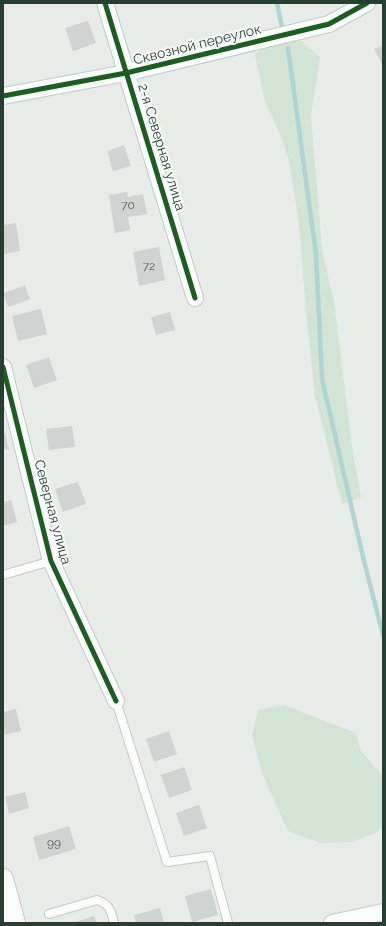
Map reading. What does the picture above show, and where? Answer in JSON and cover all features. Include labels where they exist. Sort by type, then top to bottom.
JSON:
[{"type":"street","name":"2-я Северная улица","points":[[105,3],[195,298]]},
{"type":"street","name":"Сквозной переулок","points":[[3,96],[126,73],[329,24],[367,3]]},
{"type":"street","name":"Северная улица","points":[[3,368],[51,561],[116,701]]},
{"type":"street","points":[[3,879],[15,923]]},
{"type":"street","points":[[332,923],[383,912]]},
{"type":"lane","points":[[3,575],[51,561]]},
{"type":"lane","points":[[116,701],[167,862],[210,856],[228,923]]},
{"type":"lane","points":[[49,914],[97,900],[104,902],[110,908],[114,923]]},
{"type":"green space","points":[[300,40],[320,57],[311,115],[322,250],[334,302],[353,455],[361,497],[342,504],[315,396],[299,224],[289,160],[279,131],[265,102],[255,55],[267,43],[277,44]]},
{"type":"green space","points":[[284,705],[356,733],[361,751],[383,776],[383,826],[376,833],[351,842],[320,843],[288,831],[262,773],[252,735],[258,710]]},
{"type":"building","points":[[88,21],[96,43],[73,51],[65,28]]},
{"type":"building","points":[[383,45],[383,66],[374,49]]},
{"type":"building","points":[[124,145],[131,166],[113,171],[107,151]]},
{"type":"building","points":[[127,192],[128,197],[143,194],[147,214],[128,217],[130,230],[115,233],[109,195]]},
{"type":"building","points":[[16,223],[20,251],[3,254],[3,225]]},
{"type":"building","points":[[159,247],[165,280],[139,286],[133,252]]},
{"type":"building","points":[[25,285],[30,299],[8,307],[3,293]]},
{"type":"building","points":[[41,309],[47,334],[18,341],[12,316]]},
{"type":"building","points":[[170,312],[175,330],[156,335],[151,317]]},
{"type":"building","points":[[49,357],[57,380],[34,388],[26,365]]},
{"type":"building","points":[[72,426],[75,447],[49,450],[46,429]]},
{"type":"building","points":[[3,433],[5,433],[9,449],[3,450]]},
{"type":"building","points":[[78,482],[86,504],[63,512],[55,489]]},
{"type":"building","points":[[11,500],[17,522],[3,526],[3,502]]},
{"type":"building","points":[[16,709],[21,731],[3,735],[3,712]]},
{"type":"building","points":[[169,731],[177,754],[154,762],[146,739]]},
{"type":"building","points":[[184,767],[192,790],[169,798],[161,775]]},
{"type":"building","points":[[25,792],[29,808],[9,814],[5,797]]},
{"type":"building","points":[[199,805],[207,828],[184,836],[176,813]]},
{"type":"building","points":[[69,826],[76,849],[39,860],[33,837]]},
{"type":"building","points":[[211,889],[218,915],[192,922],[185,896]]},
{"type":"building","points":[[160,908],[164,923],[136,923],[134,915]]},
{"type":"building","points":[[94,916],[97,923],[72,923]]},
{"type":"waterway","points":[[277,3],[282,27]]},
{"type":"waterway","points":[[288,48],[316,254],[322,379],[364,561],[383,635]]},
{"type":"cycle path","points":[[105,3],[195,298]]},
{"type":"cycle path","points":[[3,96],[126,73],[329,24],[367,3]]},
{"type":"cycle path","points":[[3,367],[51,561],[116,701]]}]
